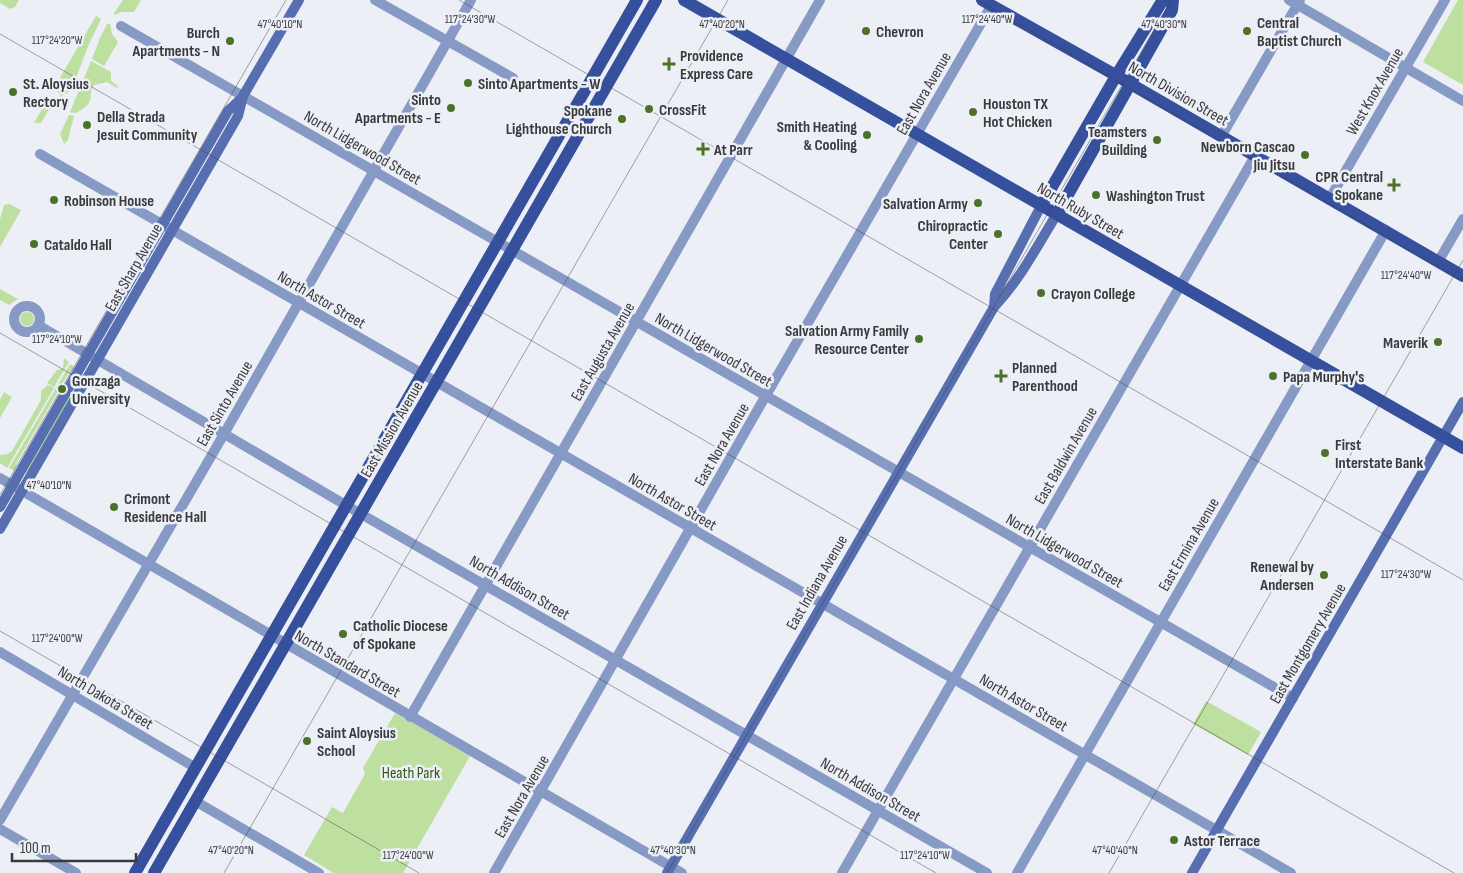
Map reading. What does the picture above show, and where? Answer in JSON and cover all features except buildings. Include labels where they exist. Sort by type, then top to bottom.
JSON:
[{"type":"main road","name":"East Mission Avenue","points":[[135,873],[637,0]]},
{"type":"main road","name":"East Mission Avenue","points":[[154,873],[656,0]]},
{"type":"main road","name":"North Ruby Street","points":[[684,0],[1463,448]]},
{"type":"main road","name":"East Indiana Avenue","points":[[1041,206],[1116,76],[1161,3],[1165,0]]},
{"type":"main road","name":"East Indiana Avenue","points":[[1057,214],[1172,10],[1172,0]]},
{"type":"main road","name":"North Division Street","points":[[992,3],[1463,276]]},
{"type":"street","name":"East Sharp Avenue","points":[[0,506],[88,354],[238,116],[243,96],[299,0]]},
{"type":"street","points":[[375,0],[513,78]]},
{"type":"street","name":"East Sinto Avenue","points":[[0,820],[224,434],[471,0]]},
{"type":"street","name":"East Augusta Avenue","points":[[410,717],[820,0]]},
{"type":"street","name":"West Knox Avenue","points":[[1330,198],[1445,0]]},
{"type":"street","points":[[1221,137],[1295,2],[1463,102]]},
{"type":"street","name":"East Nora Avenue","points":[[494,873],[992,3]]},
{"type":"street","name":"North Lidgerwood Street","points":[[121,26],[1292,698]]},
{"type":"street","name":"North Astor Street","points":[[40,154],[1291,873]]},
{"type":"street","name":"East Baldwin Avenue","points":[[842,873],[1255,156]]},
{"type":"street","name":"East Indiana Avenue","points":[[994,307],[995,294],[1041,206]]},
{"type":"street","name":"East Indiana Avenue","points":[[669,870],[994,307],[1016,281],[1057,214]]},
{"type":"street","points":[[1438,262],[1463,219]]},
{"type":"street","name":"East Sharp Avenue","points":[[0,529],[97,360],[167,227]]},
{"type":"street","name":"East Ermina Avenue","points":[[1017,873],[1386,230]]},
{"type":"street","name":"North Addison Street","points":[[38,325],[361,514],[987,873]]},
{"type":"street","name":"East Montgomery Avenue","points":[[1192,873],[1463,402]]},
{"type":"street","name":"North Standard Street","points":[[0,478],[410,717],[541,791],[669,870],[682,873]]},
{"type":"street","name":"North Dakota Street","points":[[0,652],[196,768]]},
{"type":"street","points":[[188,782],[199,795],[314,872]]},
{"type":"street","points":[[0,829],[76,873]]},
{"type":"green space","points":[[0,0],[19,0],[15,7],[10,9],[0,3]]},
{"type":"green space","points":[[123,0],[141,0],[134,12],[121,12],[115,15],[114,13]]},
{"type":"green space","points":[[1458,0],[1463,0],[1463,85],[1423,62]]},
{"type":"green space","points":[[96,16],[101,19],[71,91],[61,96],[54,88]]},
{"type":"green space","points":[[107,24],[110,24],[112,34],[118,42],[104,66],[92,59]]},
{"type":"green space","points":[[91,61],[111,72],[111,81],[118,86],[117,88],[107,82],[94,85],[90,101],[86,107],[74,113],[70,112]]},
{"type":"green space","points":[[49,97],[51,99],[51,106],[41,123],[34,123]]},
{"type":"green space","points":[[69,115],[74,116],[68,140],[64,144],[60,134]]},
{"type":"green space","points":[[9,204],[21,210],[0,247],[0,219],[4,205]]},
{"type":"green space","points":[[0,289],[18,299],[9,305],[0,300]]},
{"type":"green space","points":[[24,312],[30,312],[34,319],[30,326],[24,326],[20,322],[20,316]]},
{"type":"green space","points":[[64,358],[69,362],[54,387],[47,383],[57,370],[63,368]]},
{"type":"green space","points":[[70,364],[74,368],[68,374],[17,462],[15,470],[9,468]]},
{"type":"green space","points":[[79,374],[84,377],[28,474],[23,471]]},
{"type":"green space","points":[[48,385],[54,388],[7,468],[0,463],[0,455],[8,454],[12,451],[41,400],[41,391]]},
{"type":"green space","points":[[4,392],[12,397],[0,418],[0,400]]},
{"type":"green space","points":[[1206,701],[1261,732],[1248,755],[1193,724]]},
{"type":"green space","name":"Heath Park","points":[[395,713],[470,756],[403,873],[334,873],[304,855],[332,807],[343,813],[365,774],[363,768]]},
{"type":"place","name":"Chevron","points":[[866,31]]},
{"type":"place","name":"Central Baptist Church","points":[[1247,31]]},
{"type":"place","name":"Burch Apartments - N","points":[[230,41]]},
{"type":"place","name":"Providence Express Care","points":[[669,64]]},
{"type":"place","name":"Sinto Apartments - W","points":[[468,83]]},
{"type":"place","name":"St. Aloysius Rectory","points":[[13,92]]},
{"type":"place","name":"Sinto Apartments - E","points":[[451,108]]},
{"type":"place","name":"CrossFit","points":[[649,109]]},
{"type":"place","name":"Houston TX Hot Chicken","points":[[973,112]]},
{"type":"place","name":"Spokane Lighthouse Church","points":[[622,119]]},
{"type":"place","name":"Della Strada Jesuit Community","points":[[87,125]]},
{"type":"place","name":"Smith Heating & Cooling","points":[[867,135]]},
{"type":"place","name":"Teamsters Building","points":[[1157,140]]},
{"type":"place","name":"At Parr","points":[[703,149]]},
{"type":"place","name":"Newborn Cascao Jiu Jitsu","points":[[1305,155]]},
{"type":"place","name":"CPR Central Spokane","points":[[1394,185]]},
{"type":"place","name":"Washington Trust","points":[[1096,195]]},
{"type":"place","name":"Robinson House","points":[[54,200]]},
{"type":"place","name":"Salvation Army","points":[[978,203]]},
{"type":"place","name":"Chiropractic Center","points":[[998,234]]},
{"type":"place","name":"Cataldo Hall","points":[[34,244]]},
{"type":"place","name":"Crayon College","points":[[1041,293]]},
{"type":"place","name":"Salvation Army Family Resource Center","points":[[919,339]]},
{"type":"place","name":"Maverik","points":[[1438,342]]},
{"type":"place","name":"Planned Parenthood","points":[[1001,376]]},
{"type":"place","name":"Papa Murphy's","points":[[1273,376]]},
{"type":"place","name":"Gonzaga University","points":[[62,389]]},
{"type":"place","name":"First Interstate Bank","points":[[1325,453]]},
{"type":"place","name":"Crimont Residence Hall","points":[[114,507]]},
{"type":"place","name":"Renewal by Andersen","points":[[1324,575]]},
{"type":"place","name":"Catholic Diocese of Spokane","points":[[343,634]]},
{"type":"place","name":"Saint Aloysius School","points":[[307,741]]},
{"type":"place","name":"Astor Terrace","points":[[1174,840]]}]
